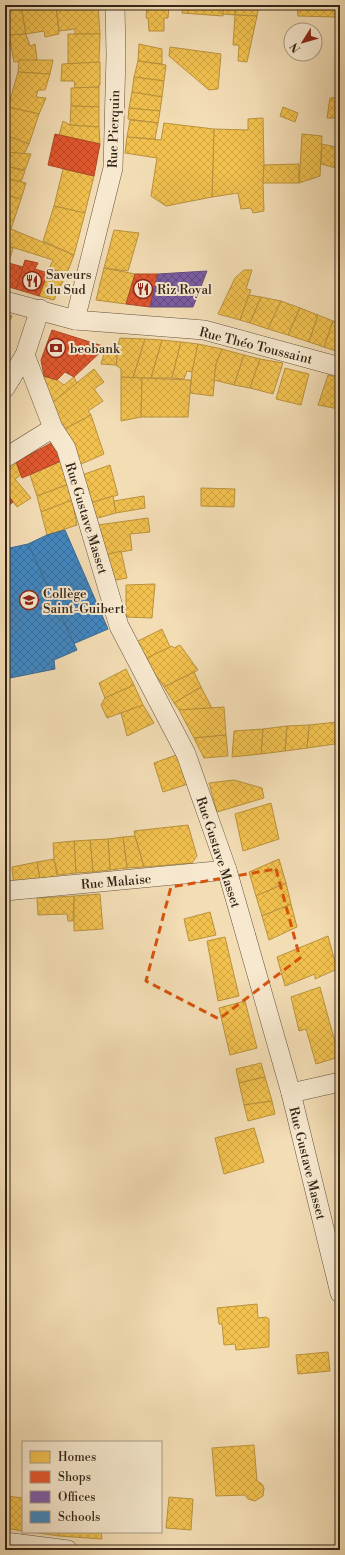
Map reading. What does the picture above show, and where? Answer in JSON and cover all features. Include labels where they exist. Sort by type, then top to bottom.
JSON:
[{"type":"street","name":"Rue Pierquin","points":[[75,320],[113,168],[116,55],[115,5]]},
{"type":"street","name":"Rue Théo Toussaint","points":[[5,300],[75,320],[204,330],[340,367]]},
{"type":"street","points":[[5,388],[25,355],[40,309]]},
{"type":"street","name":"Rue Gustave Masset","points":[[25,355],[53,428],[66,448],[119,626],[186,754],[227,870],[291,1092],[340,1292]]},
{"type":"street","points":[[5,458],[53,428]]},
{"type":"street","name":"Rue Malaise","points":[[5,891],[227,870]]},
{"type":"street","points":[[291,1092],[340,1082]]},
{"type":"street","points":[[5,1542],[68,1550]]},
{"type":"highlighted area","points":[[276,869],[300,958],[219,1019],[146,981],[171,887]]},
{"type":"building: Homes","points":[[21,5],[26,34],[9,35],[6,9]]},
{"type":"building: Homes","points":[[21,5],[56,5],[59,34],[45,37],[44,31],[26,34]]},
{"type":"building: Homes","points":[[56,5],[98,5],[100,34],[75,34],[75,29],[59,31]]},
{"type":"building: Homes","points":[[147,5],[169,5],[168,18],[164,18],[164,31],[149,31],[148,18],[146,18]]},
{"type":"building: Homes","points":[[183,5],[223,5],[223,16],[182,13]]},
{"type":"building: Homes","points":[[223,5],[235,5],[235,15],[223,14]]},
{"type":"building: Homes","points":[[235,5],[259,5],[257,16],[235,15]]},
{"type":"building: Homes","points":[[259,5],[297,5],[297,9],[259,7]]},
{"type":"building: Homes","points":[[297,5],[337,5],[336,17],[298,16]]},
{"type":"building: Homes","points":[[235,15],[257,16],[247,62],[238,61],[239,45],[233,45]]},
{"type":"building: Homes","points":[[26,34],[30,46],[35,44],[37,60],[14,62],[9,35]]},
{"type":"building: Homes","points":[[68,34],[100,34],[99,62],[68,64]]},
{"type":"building: Homes","points":[[139,44],[162,49],[162,64],[138,61]]},
{"type":"building: Homes","points":[[170,47],[221,54],[218,89],[209,90],[169,56]]},
{"type":"building: Homes","points":[[19,60],[53,60],[50,74],[18,72]]},
{"type":"building: Homes","points":[[138,61],[166,65],[164,81],[134,77]]},
{"type":"building: Homes","points":[[100,62],[99,87],[75,88],[74,81],[61,81],[62,64]]},
{"type":"building: Homes","points":[[18,72],[50,74],[45,90],[38,90],[36,97],[46,98],[39,114],[8,107]]},
{"type":"building: Homes","points":[[134,77],[164,81],[162,97],[132,92]]},
{"type":"building: Homes","points":[[99,87],[99,107],[71,106],[71,88]]},
{"type":"building: Homes","points":[[132,92],[162,97],[160,111],[129,108]]},
{"type":"building: Homes","points":[[340,97],[340,118],[327,118],[330,98]]},
{"type":"building: Homes","points":[[71,106],[99,107],[99,127],[70,125]]},
{"type":"building: Homes","points":[[8,107],[39,114],[29,144],[5,135],[5,120]]},
{"type":"building: Homes","points":[[283,107],[298,113],[295,122],[280,116]]},
{"type":"building: Homes","points":[[129,108],[160,111],[158,123],[128,119]]},
{"type":"building: Homes","points":[[263,118],[264,211],[253,213],[251,208],[241,209],[238,193],[212,197],[214,129],[248,130],[248,119]]},
{"type":"building: Homes","points":[[130,120],[158,123],[155,139],[127,137]]},
{"type":"building: Homes","points":[[63,121],[70,125],[99,127],[100,144],[59,135]]},
{"type":"building: Homes","points":[[164,123],[214,129],[212,197],[166,206],[151,196],[157,158],[125,153],[127,137],[161,140]]},
{"type":"building: Homes","points":[[302,134],[322,136],[320,176],[299,183]]},
{"type":"building: Homes","points":[[5,135],[29,144],[24,154],[5,152]]},
{"type":"building: Homes","points":[[322,144],[340,148],[340,169],[321,164]]},
{"type":"building: Homes","points":[[5,152],[31,154],[25,170],[5,166]]},
{"type":"building: Homes","points":[[299,164],[299,183],[263,183],[264,165]]},
{"type":"building: Homes","points":[[5,166],[25,171],[21,182],[5,178]]},
{"type":"building: Homes","points":[[63,169],[94,176],[85,213],[54,206]]},
{"type":"building: Homes","points":[[5,178],[26,183],[21,199],[5,195]]},
{"type":"building: Homes","points":[[5,195],[21,199],[11,229],[74,255],[67,273],[49,269],[53,260],[5,245]]},
{"type":"building: Homes","points":[[54,206],[85,213],[74,255],[43,241]]},
{"type":"building: Homes","points":[[114,230],[139,233],[128,271],[104,268]]},
{"type":"building: Homes","points":[[5,245],[13,248],[9,262],[5,262]]},
{"type":"building: Homes","points":[[104,268],[135,274],[126,304],[96,300]]},
{"type":"building: Homes","points":[[49,269],[67,273],[54,300],[39,296]]},
{"type":"building: Homes","points":[[244,270],[252,270],[246,289],[251,290],[240,320],[218,314],[235,278]]},
{"type":"building: Homes","points":[[249,295],[261,297],[250,323],[240,320]]},
{"type":"building: Homes","points":[[261,297],[281,301],[268,329],[250,323]]},
{"type":"building: Homes","points":[[281,301],[300,308],[288,335],[268,329]]},
{"type":"building: Homes","points":[[300,308],[318,315],[309,342],[288,335]]},
{"type":"building: Homes","points":[[5,314],[12,316],[5,331]]},
{"type":"building: Homes","points":[[318,315],[333,321],[324,347],[309,342]]},
{"type":"building: Homes","points":[[333,321],[340,322],[339,352],[324,347]]},
{"type":"building: Homes","points":[[120,338],[145,339],[133,378],[121,377],[121,369],[116,365]]},
{"type":"building: Homes","points":[[145,339],[162,340],[151,378],[133,378]]},
{"type":"building: Homes","points":[[162,340],[181,342],[172,378],[151,378]]},
{"type":"building: Homes","points":[[181,342],[198,344],[192,372],[187,371],[184,379],[172,378]]},
{"type":"building: Homes","points":[[198,344],[222,349],[216,364],[213,396],[190,393],[192,372]]},
{"type":"building: Homes","points":[[118,345],[116,365],[101,364],[106,347]]},
{"type":"building: Homes","points":[[222,349],[244,355],[234,385],[214,380],[216,364]]},
{"type":"building: Homes","points":[[244,355],[260,359],[250,388],[234,385]]},
{"type":"building: Homes","points":[[260,359],[283,363],[273,394],[250,388]]},
{"type":"building: Homes","points":[[285,368],[309,374],[301,405],[276,399]]},
{"type":"building: Homes","points":[[94,369],[104,382],[94,389],[103,401],[88,411],[91,415],[65,429],[49,405]]},
{"type":"building: Homes","points":[[328,375],[340,378],[339,409],[318,405]]},
{"type":"building: Homes","points":[[44,376],[57,380],[64,385],[74,377],[77,383],[49,405]]},
{"type":"building: Homes","points":[[121,377],[142,378],[141,417],[121,421]]},
{"type":"building: Homes","points":[[142,378],[191,380],[188,417],[141,417]]},
{"type":"building: Homes","points":[[91,415],[104,454],[79,465],[65,429]]},
{"type":"building: Homes","points":[[61,461],[69,484],[37,496],[30,475]]},
{"type":"building: Homes","points":[[16,462],[21,475],[15,479],[31,498],[17,507],[5,492],[5,469]]},
{"type":"building: Homes","points":[[110,465],[118,495],[90,503],[82,475]]},
{"type":"building: Homes","points":[[69,484],[72,500],[41,512],[37,496]]},
{"type":"building: Homes","points":[[201,488],[235,489],[234,507],[201,506]]},
{"type":"building: Homes","points":[[113,496],[116,513],[94,519],[90,503]]},
{"type":"building: Homes","points":[[144,496],[145,508],[116,513],[114,501]]},
{"type":"building: Homes","points":[[72,500],[77,525],[47,535],[41,512]]},
{"type":"building: Homes","points":[[148,518],[150,532],[130,534],[132,550],[105,555],[98,525]]},
{"type":"building: Homes","points":[[121,551],[127,578],[111,581],[105,555]]},
{"type":"building: Homes","points":[[155,584],[152,618],[126,617],[126,585]]},
{"type":"building: Homes","points":[[162,629],[170,647],[145,659],[136,642]]},
{"type":"building: Homes","points":[[180,645],[198,670],[164,687],[145,659],[172,646],[174,648]]},
{"type":"building: Homes","points":[[126,669],[134,685],[105,698],[99,683]]},
{"type":"building: Homes","points":[[194,672],[201,687],[174,703],[164,687]]},
{"type":"building: Homes","points":[[134,685],[143,705],[107,718],[101,705],[105,698]]},
{"type":"building: Homes","points":[[201,687],[212,708],[179,710],[174,703]]},
{"type":"building: Homes","points":[[143,705],[154,723],[127,736],[121,713]]},
{"type":"building: Homes","points":[[224,707],[226,735],[194,738],[179,710]]},
{"type":"building: Homes","points":[[337,722],[335,744],[307,748],[309,725]]},
{"type":"building: Homes","points":[[309,725],[307,748],[285,751],[287,726]]},
{"type":"building: Homes","points":[[287,726],[285,751],[261,754],[263,729]]},
{"type":"building: Homes","points":[[263,729],[261,754],[232,757],[234,731]]},
{"type":"building: Homes","points":[[226,735],[228,756],[204,758],[194,738]]},
{"type":"building: Homes","points":[[179,754],[188,784],[163,792],[154,763]]},
{"type":"building: Homes","points":[[234,780],[262,788],[264,798],[217,812],[209,783]]},
{"type":"building: Homes","points":[[271,803],[279,839],[243,851],[235,814]]},
{"type":"building: Homes","points":[[188,825],[197,856],[192,863],[144,867],[134,831]]},
{"type":"building: Homes","points":[[135,836],[144,867],[127,868],[123,837]]},
{"type":"building: Homes","points":[[123,837],[127,868],[110,870],[108,839]]},
{"type":"building: Homes","points":[[108,839],[110,870],[93,872],[90,840]]},
{"type":"building: Homes","points":[[90,840],[93,872],[76,873],[74,841]]},
{"type":"building: Homes","points":[[74,841],[76,873],[58,875],[54,859],[53,843]]},
{"type":"building: Homes","points":[[54,859],[59,885],[41,886],[37,862]]},
{"type":"building: Homes","points":[[279,859],[286,883],[256,896],[249,872]]},
{"type":"building: Homes","points":[[37,862],[41,886],[14,888],[12,867]]},
{"type":"building: Homes","points":[[286,883],[291,904],[262,916],[256,896]]},
{"type":"building: Homes","points":[[100,894],[103,929],[74,931],[74,896]]},
{"type":"building: Homes","points":[[74,896],[73,921],[68,921],[67,914],[38,915],[37,898]]},
{"type":"building: Homes","points":[[291,904],[297,927],[269,940],[262,916]]},
{"type":"building: Homes","points":[[210,912],[216,935],[189,941],[184,919]]},
{"type":"building: Homes","points":[[328,936],[337,969],[315,979],[315,974],[285,986],[277,957]]},
{"type":"building: Homes","points":[[225,937],[239,996],[218,1001],[207,941]]},
{"type":"building: Homes","points":[[320,987],[339,1057],[316,1064],[306,1029],[299,1031],[291,997]]},
{"type":"building: Homes","points":[[245,1001],[257,1048],[230,1055],[219,1008]]},
{"type":"building: Homes","points":[[261,1063],[265,1077],[239,1083],[236,1069]]},
{"type":"building: Homes","points":[[265,1077],[272,1101],[244,1105],[239,1083]]},
{"type":"building: Homes","points":[[272,1101],[275,1114],[248,1121],[244,1105]]},
{"type":"building: Homes","points":[[254,1128],[264,1162],[224,1174],[215,1138]]},
{"type":"building: Homes","points":[[257,1304],[258,1318],[266,1317],[269,1319],[269,1347],[236,1350],[235,1344],[224,1345],[222,1324],[219,1324],[217,1308]]},
{"type":"building: Homes","points":[[328,1352],[330,1371],[298,1374],[296,1355]]},
{"type":"building: Homes","points":[[254,1445],[257,1481],[262,1484],[264,1488],[263,1496],[255,1501],[248,1499],[245,1495],[216,1496],[212,1448]]},
{"type":"building: Homes","points":[[6,1496],[22,1498],[22,1531],[5,1528]]},
{"type":"building: Homes","points":[[169,1497],[193,1499],[191,1530],[166,1528]]},
{"type":"building: Homes","points":[[39,1533],[59,1533],[59,1536]]},
{"type":"building: Homes","points":[[59,1533],[101,1533],[102,1539],[59,1536]]},
{"type":"building: Shops","points":[[55,134],[100,144],[94,176],[48,165]]},
{"type":"building: Shops","name":"Saveurs du Sud","points":[[25,260],[38,263],[35,269],[48,273],[39,296],[16,289]]},
{"type":"building: Shops","points":[[5,262],[23,267],[16,289],[5,286]]},
{"type":"building: Shops","name":"Riz Royal","points":[[135,274],[158,274],[150,307],[126,304]]},
{"type":"building: Shops","points":[[52,330],[106,347],[74,377],[65,372],[57,380],[44,376],[41,360]]},
{"type":"building: Shops","points":[[53,442],[61,461],[22,478],[16,462]]},
{"type":"building: Shops","points":[[5,491],[13,502],[5,509]]},
{"type":"building: Offices","points":[[207,271],[193,307],[150,307],[158,274]]},
{"type":"building: Schools","points":[[65,530],[108,629],[73,644],[28,544],[47,535]]},
{"type":"building: Schools","name":"Collège Saint-Guibert","points":[[28,544],[77,650],[54,660],[55,669],[5,679],[5,549]]},
{"type":"building: Schools","points":[[5,854],[10,881],[5,882]]},
{"type":"place","name":"Saveurs du Sud","points":[[32,281]]},
{"type":"place","name":"Riz Royal","points":[[143,289]]},
{"type":"place","name":"beobank","points":[[56,348]]},
{"type":"place","name":"Collège Saint-Guibert","points":[[29,600]]}]
